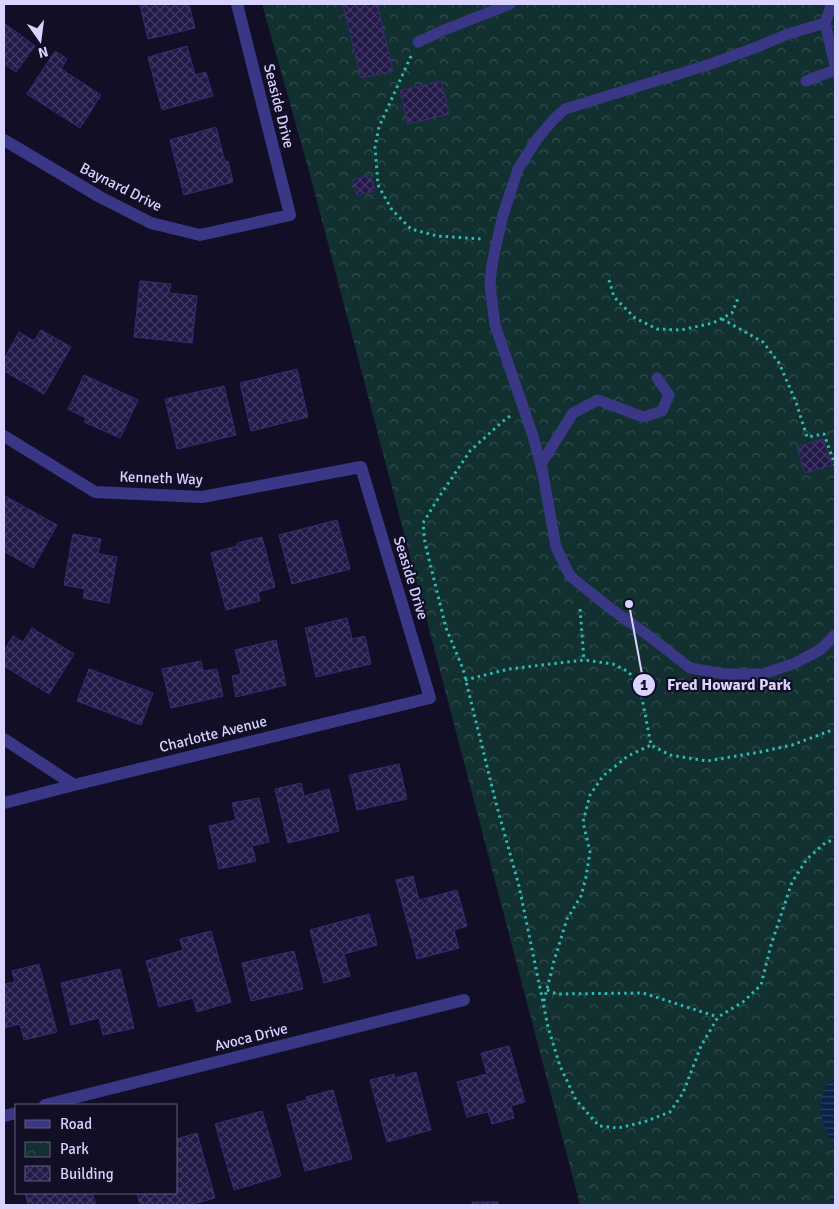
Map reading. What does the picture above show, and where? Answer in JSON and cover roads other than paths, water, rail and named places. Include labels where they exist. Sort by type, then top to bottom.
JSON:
[{"type":"street","name":"Seaside Drive","points":[[237,4],[290,215]]},
{"type":"street","name":"Baynard Drive","points":[[4,140],[100,197],[151,223],[200,235],[290,215]]},
{"type":"street","name":"Kenneth Way","points":[[4,436],[95,492],[202,497],[361,467]]},
{"type":"street","name":"Seaside Drive","points":[[361,467],[430,698]]},
{"type":"street","name":"Charlotte Avenue","points":[[4,803],[430,698]]},
{"type":"street","points":[[4,739],[74,785]]},
{"type":"street","name":"Avoca Drive","points":[[49,1104],[464,1000]]},
{"type":"lane","points":[[418,42],[510,4]]},
{"type":"lane","points":[[832,4],[825,23],[835,65]]},
{"type":"lane","points":[[825,23],[788,34],[711,64],[565,109],[536,139],[518,169],[503,215],[492,264],[490,285],[495,325],[541,464],[556,547],[570,576],[690,668],[724,674],[763,674],[794,663],[820,650],[835,635]]},
{"type":"lane","points":[[806,81],[835,70]]},
{"type":"lane","points":[[541,464],[573,413],[598,400],[643,416],[662,411],[669,395],[657,378]]},
{"type":"water","points":[[835,1079],[835,1144],[831,1141],[822,1122],[820,1103],[828,1083]]},
{"type":"place","name":"Fred Howard Park","points":[[629,604]]}]
